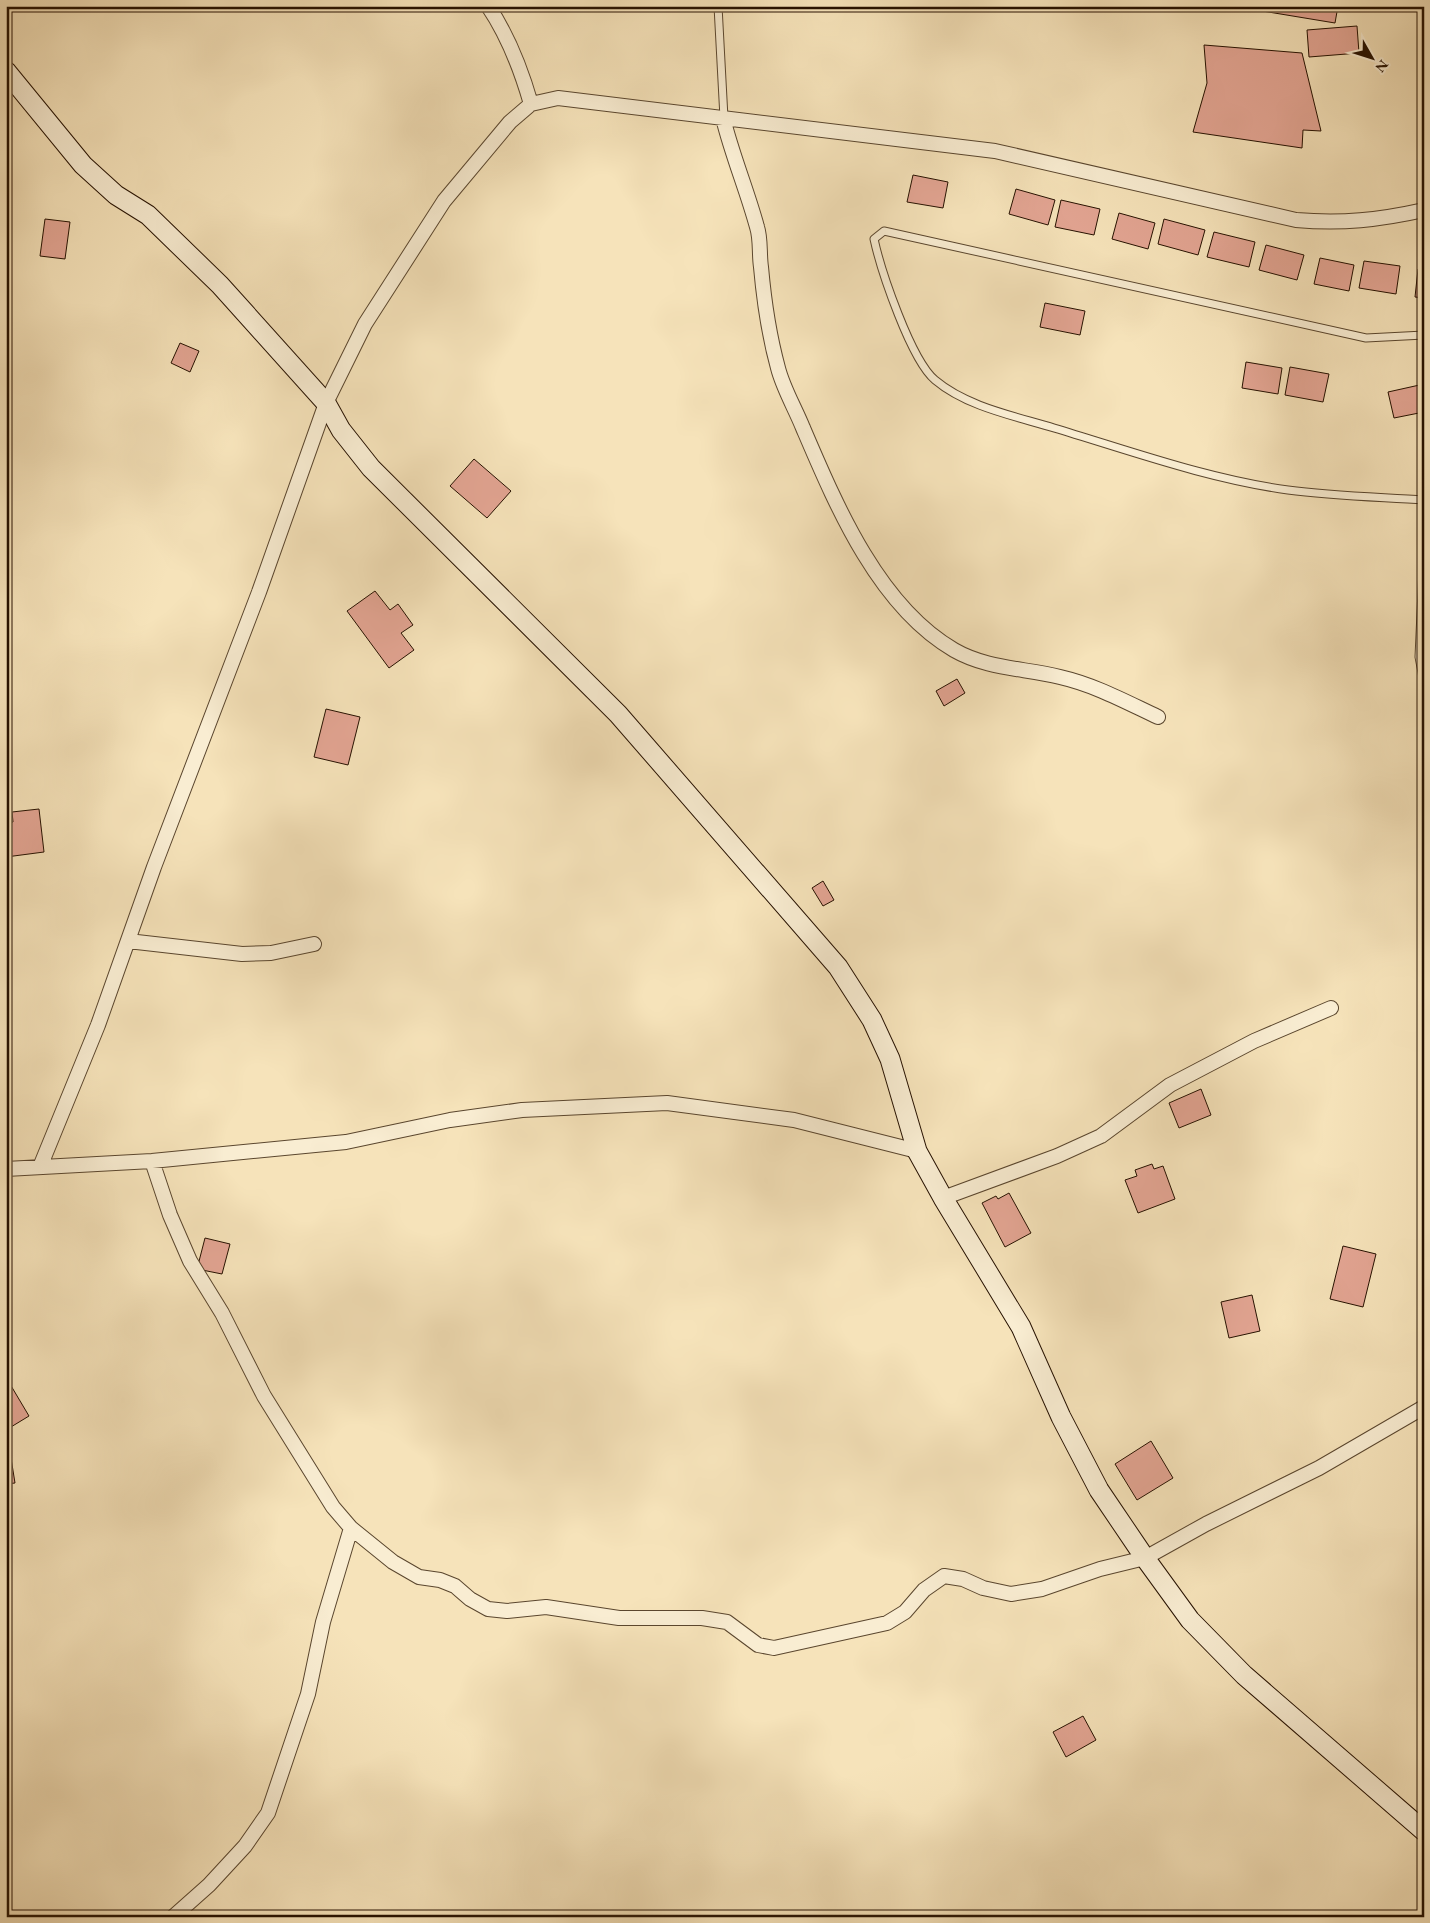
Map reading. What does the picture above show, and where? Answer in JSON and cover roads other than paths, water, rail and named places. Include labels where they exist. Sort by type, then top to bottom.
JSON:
[{"type":"street","points":[[488,6],[501,26],[519,64],[532,104]]},
{"type":"street","points":[[6,71],[83,166],[116,195],[148,215],[227,292],[326,403],[341,430],[371,468],[618,714],[838,967],[872,1020],[890,1059],[917,1151],[943,1198],[1021,1327],[1062,1417],[1099,1490],[1145,1558],[1190,1620],[1244,1674],[1424,1831]]},
{"type":"street","points":[[40,1167],[98,1025],[128,940],[259,592],[326,403],[365,324],[444,202],[510,122],[532,104],[558,98],[995,151],[1296,220],[1342,222],[1381,220],[1424,210]]},
{"type":"street","points":[[723,118],[733,156],[758,229],[765,305],[778,370],[831,495],[857,544],[881,578],[906,612],[931,634],[955,650],[987,664],[1058,676],[1084,683],[1158,717]]},
{"type":"street","points":[[128,940],[242,954],[271,953],[314,944]]},
{"type":"street","points":[[943,1198],[1057,1156],[1101,1136],[1170,1085],[1254,1041],[1331,1008]]},
{"type":"street","points":[[6,1169],[152,1161],[346,1142],[450,1120],[522,1110],[667,1102],[794,1120],[917,1151]]},
{"type":"street","points":[[152,1161],[170,1215],[190,1261],[222,1313],[264,1396],[333,1507],[351,1528],[393,1562],[419,1577],[440,1580],[454,1586],[470,1599],[488,1609],[507,1611],[546,1607],[619,1618],[702,1618],[727,1622],[758,1645],[774,1648],[887,1623],[904,1612],[924,1590],[944,1576],[963,1578],[984,1588],[1011,1594],[1042,1590],[1100,1569],[1145,1558],[1206,1524],[1319,1468],[1424,1407]]},
{"type":"street","points":[[173,1917],[209,1885],[239,1852],[268,1813],[308,1694],[323,1622],[351,1528]]},
{"type":"lane","points":[[718,6],[723,118]]},
{"type":"lane","points":[[1424,335],[1366,338],[884,231],[874,239],[880,267],[920,362],[934,380],[954,393],[988,408],[1193,470],[1288,490],[1424,500]]},
{"type":"lane","points":[[1424,546],[1419,657],[1424,683]]}]
